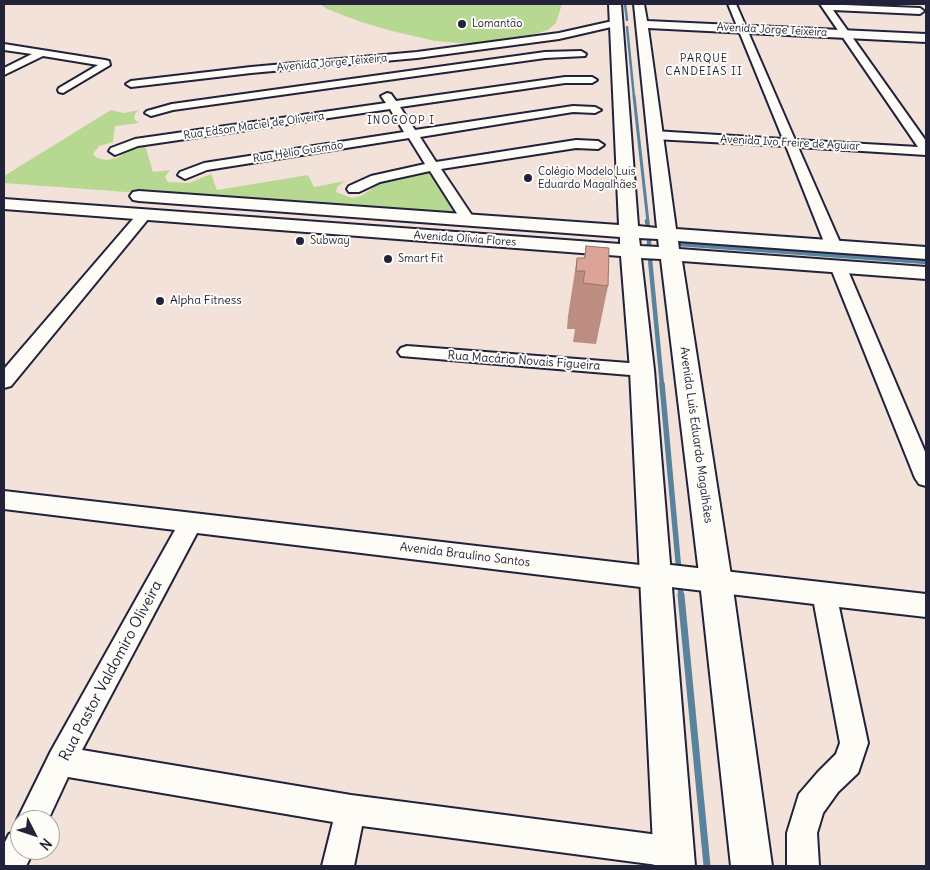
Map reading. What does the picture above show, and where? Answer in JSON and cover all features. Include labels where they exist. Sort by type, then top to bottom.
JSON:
[{"type":"main road","name":"Avenida Luís Eduardo Magalhães","points":[[615,4],[626,24],[654,138],[709,581],[752,866]]},
{"type":"main road","name":"Avenida Luís Eduardo Magalhães","points":[[639,4],[626,24],[630,242],[664,577],[674,859]]},
{"type":"main road","name":"Avenida Jorge Teixeira","points":[[626,24],[926,38]]},
{"type":"main road","name":"Avenida Olívia Flores","points":[[122,195],[468,220],[630,242]]},
{"type":"main road","name":"Avenida Olívia Flores","points":[[4,204],[407,235],[630,242],[836,256],[926,253]]},
{"type":"main road","points":[[360,232],[375,224],[377,220],[372,213]]},
{"type":"main road","points":[[407,215],[401,218],[396,227],[400,232],[407,235]]},
{"type":"main road","name":"Avenida Olívia Flores","points":[[836,256],[926,273]]},
{"type":"street","points":[[732,4],[792,146],[926,478]]},
{"type":"street","points":[[825,5],[920,11]]},
{"type":"street","points":[[825,5],[926,150]]},
{"type":"street","name":"Avenida Jorge Teixeira","points":[[533,39],[570,25],[626,24]]},
{"type":"street","name":"Avenida Jorge Teixeira","points":[[130,84],[280,67],[370,60],[584,32],[626,24]]},
{"type":"street","points":[[570,25],[568,27],[570,30],[584,32]]},
{"type":"street","points":[[4,47],[105,64],[63,90]]},
{"type":"street","points":[[4,72],[42,53]]},
{"type":"street","points":[[151,113],[172,107],[545,56],[580,54]]},
{"type":"street","points":[[370,60],[376,79],[468,220]]},
{"type":"street","name":"Rua Edson Maciel de Oliveira","points":[[115,151],[135,143],[565,80],[592,80]]},
{"type":"street","name":"Rua Hélio Gusmão","points":[[185,174],[204,167],[573,109],[595,110]]},
{"type":"street","name":"Avenida Ivo Freire de Aguiar","points":[[654,138],[792,146],[926,150]]},
{"type":"street","points":[[354,189],[376,179],[434,166],[576,144],[598,145]]},
{"type":"street","name":"Avenida Ivo Freire de Aguiar","points":[[792,146],[926,158]]},
{"type":"street","points":[[4,381],[144,215]]},
{"type":"street","name":"Rua Macário Novais Figueira","points":[[407,352],[642,370]]},
{"type":"street","name":"Avenida Braulino Santos","points":[[4,500],[926,606]]},
{"type":"street","name":"Rua Pastor Valdomiro Oliveira","points":[[37,810],[191,522]]},
{"type":"street","points":[[803,866],[802,832],[810,806],[828,782],[848,763],[854,743],[824,595]]},
{"type":"street","points":[[62,761],[351,810],[674,859]]},
{"type":"street","points":[[338,866],[351,810]]},
{"type":"green space","name":"Lomantão","points":[[320,4],[562,4],[556,23],[548,30],[522,38],[470,44],[435,41],[392,31],[361,22],[327,9]]},
{"type":"green space","points":[[111,110],[124,113],[139,110],[135,114],[134,119],[139,123],[115,126],[113,142],[99,146],[93,154],[97,158],[106,160],[117,158],[133,148],[145,145],[153,172],[170,170],[165,177],[168,182],[189,183],[211,174],[217,190],[308,175],[314,187],[345,181],[337,187],[336,192],[352,198],[361,196],[380,183],[433,171],[461,212],[451,216],[4,183],[4,176]]},
{"type":"building","points":[[586,246],[609,248],[608,286],[583,283],[585,271],[576,271],[577,258],[585,258]]},
{"type":"waterway","points":[[625,4],[627,20]]},
{"type":"waterway","points":[[627,27],[634,97]]},
{"type":"waterway","points":[[634,96],[648,222]]},
{"type":"waterway","points":[[647,221],[648,227]]},
{"type":"waterway","points":[[649,237],[649,248]]},
{"type":"waterway","points":[[679,244],[926,262]]},
{"type":"waterway","points":[[650,259],[662,385]]},
{"type":"waterway","points":[[662,384],[679,572]]},
{"type":"waterway","points":[[680,583],[681,596]]},
{"type":"waterway","points":[[681,595],[707,866]]},
{"type":"place","name":"Lomantão","points":[[462,24]]},
{"type":"place","name":"Colégio Modelo Luis Eduardo Magalhães","points":[[528,178]]},
{"type":"place","name":"Subway","points":[[300,241]]},
{"type":"place","name":"Smart Fit","points":[[388,259]]},
{"type":"place","name":"Alpha Fitness","points":[[160,301]]},
{"type":"district","name":"PARQUE CANDEIAS II","points":[[704,65]]},
{"type":"district","name":"INOCOOP I","points":[[401,121]]}]
